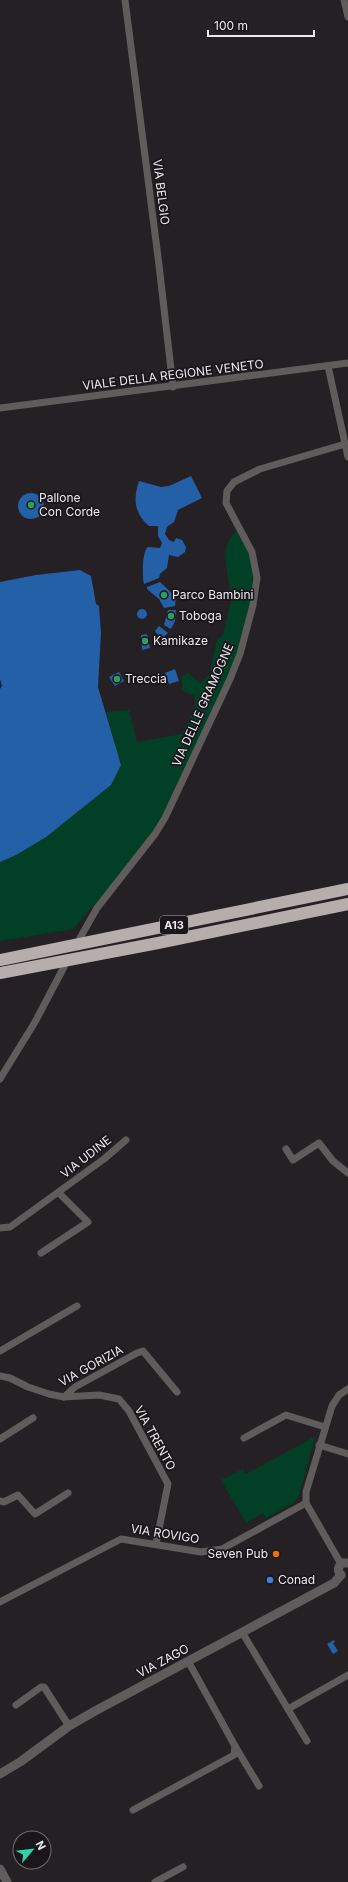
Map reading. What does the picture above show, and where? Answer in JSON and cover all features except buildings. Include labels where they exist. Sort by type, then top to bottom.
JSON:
[{"type":"highway","name":"A13","points":[[0,960],[348,889]]},
{"type":"highway","name":"A13","points":[[0,973],[158,943],[348,904]]},
{"type":"street","name":"VIA BELGIO","points":[[125,0],[173,386]]},
{"type":"street","points":[[344,0],[348,17]]},
{"type":"street","name":"VIALE DELLA REGIONE VENETO","points":[[0,408],[348,363]]},
{"type":"street","points":[[328,366],[348,457]]},
{"type":"street","name":"VIA DELLE GRAMOGNE","points":[[80,938],[97,908],[151,840],[166,818],[240,654],[253,606],[256,578],[252,552],[226,503],[227,491],[234,482],[260,469],[345,444]]},
{"type":"street","points":[[0,1079],[35,1022],[64,966]]},
{"type":"street","name":"VIA UDINE","points":[[0,1228],[10,1227],[59,1193],[72,1181],[104,1159],[126,1140]]},
{"type":"street","points":[[286,1149],[294,1160],[319,1143],[333,1160],[348,1173]]},
{"type":"street","name":"VIA UDINE","points":[[41,1253],[88,1222],[59,1193]]},
{"type":"street","points":[[0,1352],[77,1306]]},
{"type":"street","name":"VIA GORIZIA","points":[[0,1376],[10,1378],[38,1392],[64,1397],[75,1387],[137,1354],[144,1352],[177,1392]]},
{"type":"street","points":[[344,1564],[306,1503],[306,1492],[325,1427],[335,1401],[348,1389]]},
{"type":"street","name":"VIA TRENTO","points":[[64,1397],[99,1395],[119,1399],[129,1411],[168,1484],[156,1544]]},
{"type":"street","points":[[244,1438],[286,1415],[325,1427]]},
{"type":"street","points":[[0,1439],[33,1418]]},
{"type":"street","points":[[320,1445],[348,1454]]},
{"type":"street","points":[[0,1501],[4,1502],[18,1495],[35,1514],[68,1493]]},
{"type":"street","name":"VIA ROVIGO","points":[[0,1602],[121,1539],[201,1552],[214,1551],[222,1549],[306,1503]]},
{"type":"street","name":"VIA ZAGO","points":[[0,1774],[20,1762],[69,1726],[334,1583],[344,1576],[338,1569],[344,1564]]},
{"type":"street","points":[[242,1632],[307,1741]]},
{"type":"street","points":[[188,1661],[259,1786]]},
{"type":"street","points":[[288,1709],[348,1675]]},
{"type":"street","points":[[16,1704],[41,1687],[44,1687],[69,1726]]},
{"type":"street","points":[[133,1810],[234,1755],[235,1746]]},
{"type":"street","points":[[155,1882],[183,1867]]},
{"type":"street","points":[[0,1868],[7,1882]]},
{"type":"green space","points":[[236,530],[249,554],[254,578],[255,607],[239,654],[165,818],[142,850],[73,929],[0,941],[0,862],[16,855],[46,836],[111,785],[121,765],[106,712],[129,710],[137,742],[182,734],[195,707],[195,696],[182,690],[182,676],[188,673],[200,683],[209,675],[217,640],[223,635],[231,601],[225,556],[227,544]]},
{"type":"green space","points":[[314,1437],[299,1496],[292,1504],[266,1518],[263,1513],[246,1523],[221,1480],[243,1469],[246,1474]]},
{"type":"water","points":[[191,476],[202,498],[178,510],[174,522],[167,527],[165,534],[169,540],[174,542],[176,538],[182,540],[186,547],[185,552],[178,557],[169,555],[167,568],[160,574],[159,578],[144,584],[143,564],[146,549],[148,547],[160,548],[162,543],[158,536],[158,526],[149,526],[140,516],[138,511],[136,505],[136,494],[139,481],[161,487],[169,486]]},
{"type":"water","name":"Pallone Con Corde","points":[[31,493],[40,497],[44,506],[40,515],[31,519],[22,515],[18,506],[22,497]]},
{"type":"water","points":[[80,570],[91,576],[96,604],[99,606],[101,633],[98,687],[121,765],[111,785],[46,837],[16,855],[0,862],[0,689],[2,686],[0,679],[0,582],[36,575]]},
{"type":"water","name":"Parco Bambini","points":[[160,582],[176,597],[175,606],[164,608],[159,599],[147,589],[147,587]]},
{"type":"water","points":[[140,609],[144,609],[146,610],[146,618],[140,619],[137,616],[137,612]]},
{"type":"water","name":"Toboga","points":[[168,610],[176,610],[175,621],[171,629],[164,625]]},
{"type":"water","points":[[159,626],[168,633],[161,639],[155,631]]},
{"type":"water","name":"Kamikaze","points":[[147,634],[150,648],[142,650],[141,635]]},
{"type":"water","points":[[175,669],[179,681],[169,684],[165,673]]},
{"type":"water","name":"Treccia","points":[[119,672],[124,681],[115,686],[109,677]]},
{"type":"water","points":[[334,1640],[335,1642],[333,1643],[338,1651],[333,1654],[327,1644]]},
{"type":"place","name":"Pallone Con Corde","points":[[31,505]]},
{"type":"place","name":"Parco Bambini","points":[[164,595]]},
{"type":"place","name":"Toboga","points":[[171,616]]},
{"type":"place","name":"Kamikaze","points":[[145,641]]},
{"type":"place","name":"Treccia","points":[[117,679]]},
{"type":"place","name":"Seven Pub","points":[[276,1554]]},
{"type":"place","name":"Conad","points":[[270,1580]]}]
